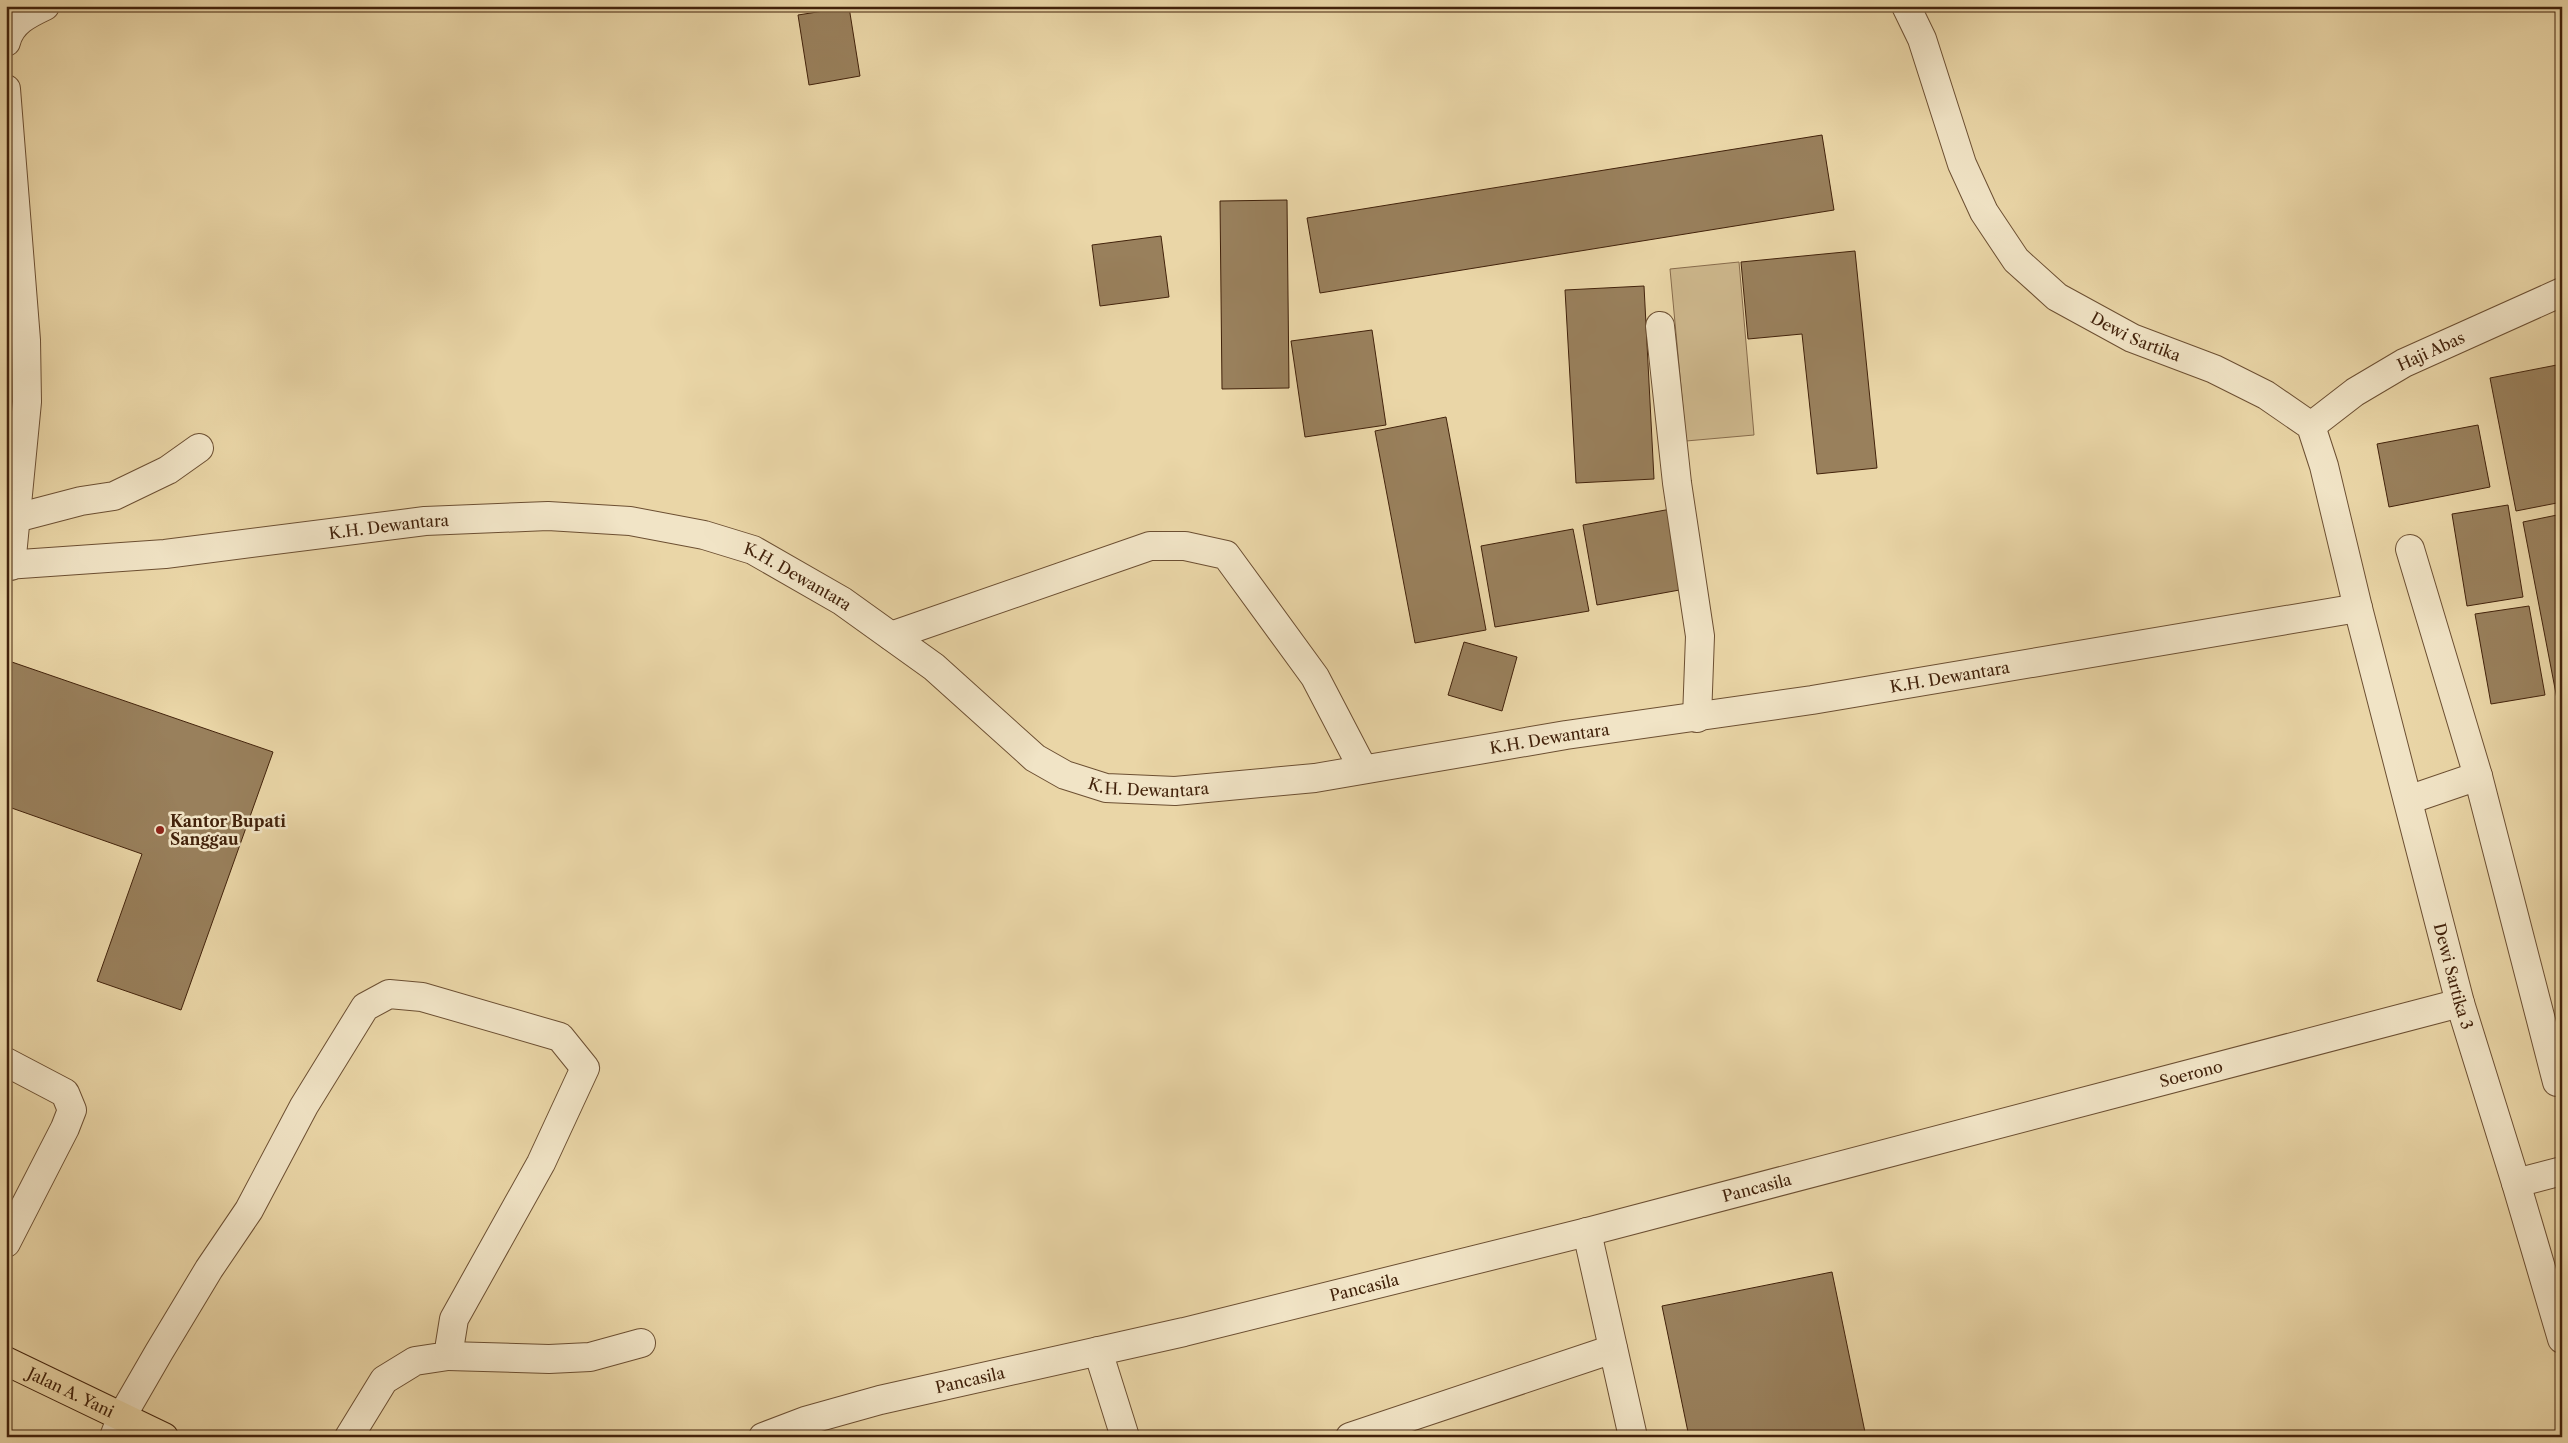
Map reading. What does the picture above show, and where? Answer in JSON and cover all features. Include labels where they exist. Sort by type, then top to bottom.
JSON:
[{"type":"highway","name":"Jalan A. Yani","points":[[6,1361],[118,1426],[164,1437]]},
{"type":"street","points":[[6,42],[9,32],[26,15],[45,6]]},
{"type":"street","name":"Dewi Sartika","points":[[1906,6],[1922,39],[1962,164],[1984,212],[2016,260],[2057,297],[2132,338],[2214,370],[2266,395],[2311,426]]},
{"type":"street","name":"Dewi Sartika","points":[[1922,6],[1922,39]]},
{"type":"street","points":[[6,89],[26,340],[27,402],[16,518],[8,566]]},
{"type":"street","name":"Haji Abas","points":[[2311,426],[2355,392],[2404,363],[2562,292]]},
{"type":"street","points":[[1660,326],[1677,483],[1700,636],[1697,718]]},
{"type":"street","points":[[2311,426],[2326,474],[2358,608]]},
{"type":"street","points":[[16,518],[81,501],[114,496],[168,470],[199,448]]},
{"type":"street","name":"K.H. Dewantara","points":[[8,566],[166,554],[424,521],[548,516],[630,521],[704,535],[753,550],[842,601],[934,667],[1034,758],[1065,775],[1106,788],[1176,791],[1315,778],[1566,734],[1697,718],[2358,608]]},
{"type":"street","points":[[891,636],[1150,546],[1185,546],[1226,555],[1315,677],[1363,769]]},
{"type":"street","points":[[2410,548],[2478,776],[2556,1082]]},
{"type":"street","name":"Dewi Sartika 3","points":[[2358,608],[2460,1003],[2562,1339]]},
{"type":"street","points":[[2408,800],[2478,776]]},
{"type":"street","points":[[118,1426],[204,1277],[249,1210],[304,1106],[343,1041],[365,1007],[389,994],[422,997],[560,1037],[585,1068],[541,1163],[454,1318],[448,1356]]},
{"type":"street","name":"Soerono","points":[[1922,1144],[2460,1003]]},
{"type":"street","points":[[6,1062],[65,1093],[72,1110],[65,1128],[6,1243]]},
{"type":"street","name":"Pancasila","points":[[763,1437],[805,1421],[880,1400],[1098,1352],[1586,1232],[1922,1144]]},
{"type":"street","points":[[2516,1183],[2562,1171]]},
{"type":"street","points":[[1586,1232],[1632,1437]]},
{"type":"street","points":[[349,1437],[384,1380],[415,1361],[448,1356],[549,1359],[590,1357],[642,1343]]},
{"type":"street","points":[[1350,1437],[1613,1349]]},
{"type":"street","points":[[1098,1352],[1125,1437]]},
{"type":"shaded area","points":[[1739,262],[1754,435],[1686,441],[1670,269]]},
{"type":"building","points":[[849,7],[860,76],[809,85],[798,15]]},
{"type":"building","points":[[1822,135],[1834,210],[1320,293],[1307,218]]},
{"type":"building","points":[[1287,200],[1289,388],[1222,389],[1220,201]]},
{"type":"building","points":[[1161,236],[1169,297],[1100,306],[1092,245]]},
{"type":"building","points":[[1855,251],[1877,468],[1817,474],[1802,334],[1748,339],[1741,262]]},
{"type":"building","points":[[1644,286],[1654,479],[1576,483],[1565,290]]},
{"type":"building","points":[[1372,330],[1386,425],[1305,437],[1291,341]]},
{"type":"building","points":[[2562,364],[2562,502],[2516,511],[2490,378]]},
{"type":"building","points":[[1446,417],[1486,630],[1415,643],[1375,431]]},
{"type":"building","points":[[2478,425],[2490,487],[2389,507],[2377,444]]},
{"type":"building","points":[[2508,505],[2523,597],[2467,606],[2452,514]]},
{"type":"building","points":[[1671,509],[1685,589],[1597,605],[1583,525]]},
{"type":"building","points":[[2562,514],[2562,725],[2523,522]]},
{"type":"building","points":[[1573,529],[1589,611],[1495,627],[1481,546]]},
{"type":"building","points":[[2529,606],[2545,695],[2491,704],[2475,614]]},
{"type":"building","points":[[1464,642],[1517,657],[1502,711],[1448,695]]},
{"type":"building","name":"Kantor Bupati Sanggau","points":[[6,660],[273,752],[181,1010],[97,981],[142,854],[6,806]]},
{"type":"building","points":[[1832,1272],[1866,1437],[1689,1437],[1662,1306]]},
{"type":"place","name":"Kantor Bupati Sanggau","points":[[160,830]]}]
